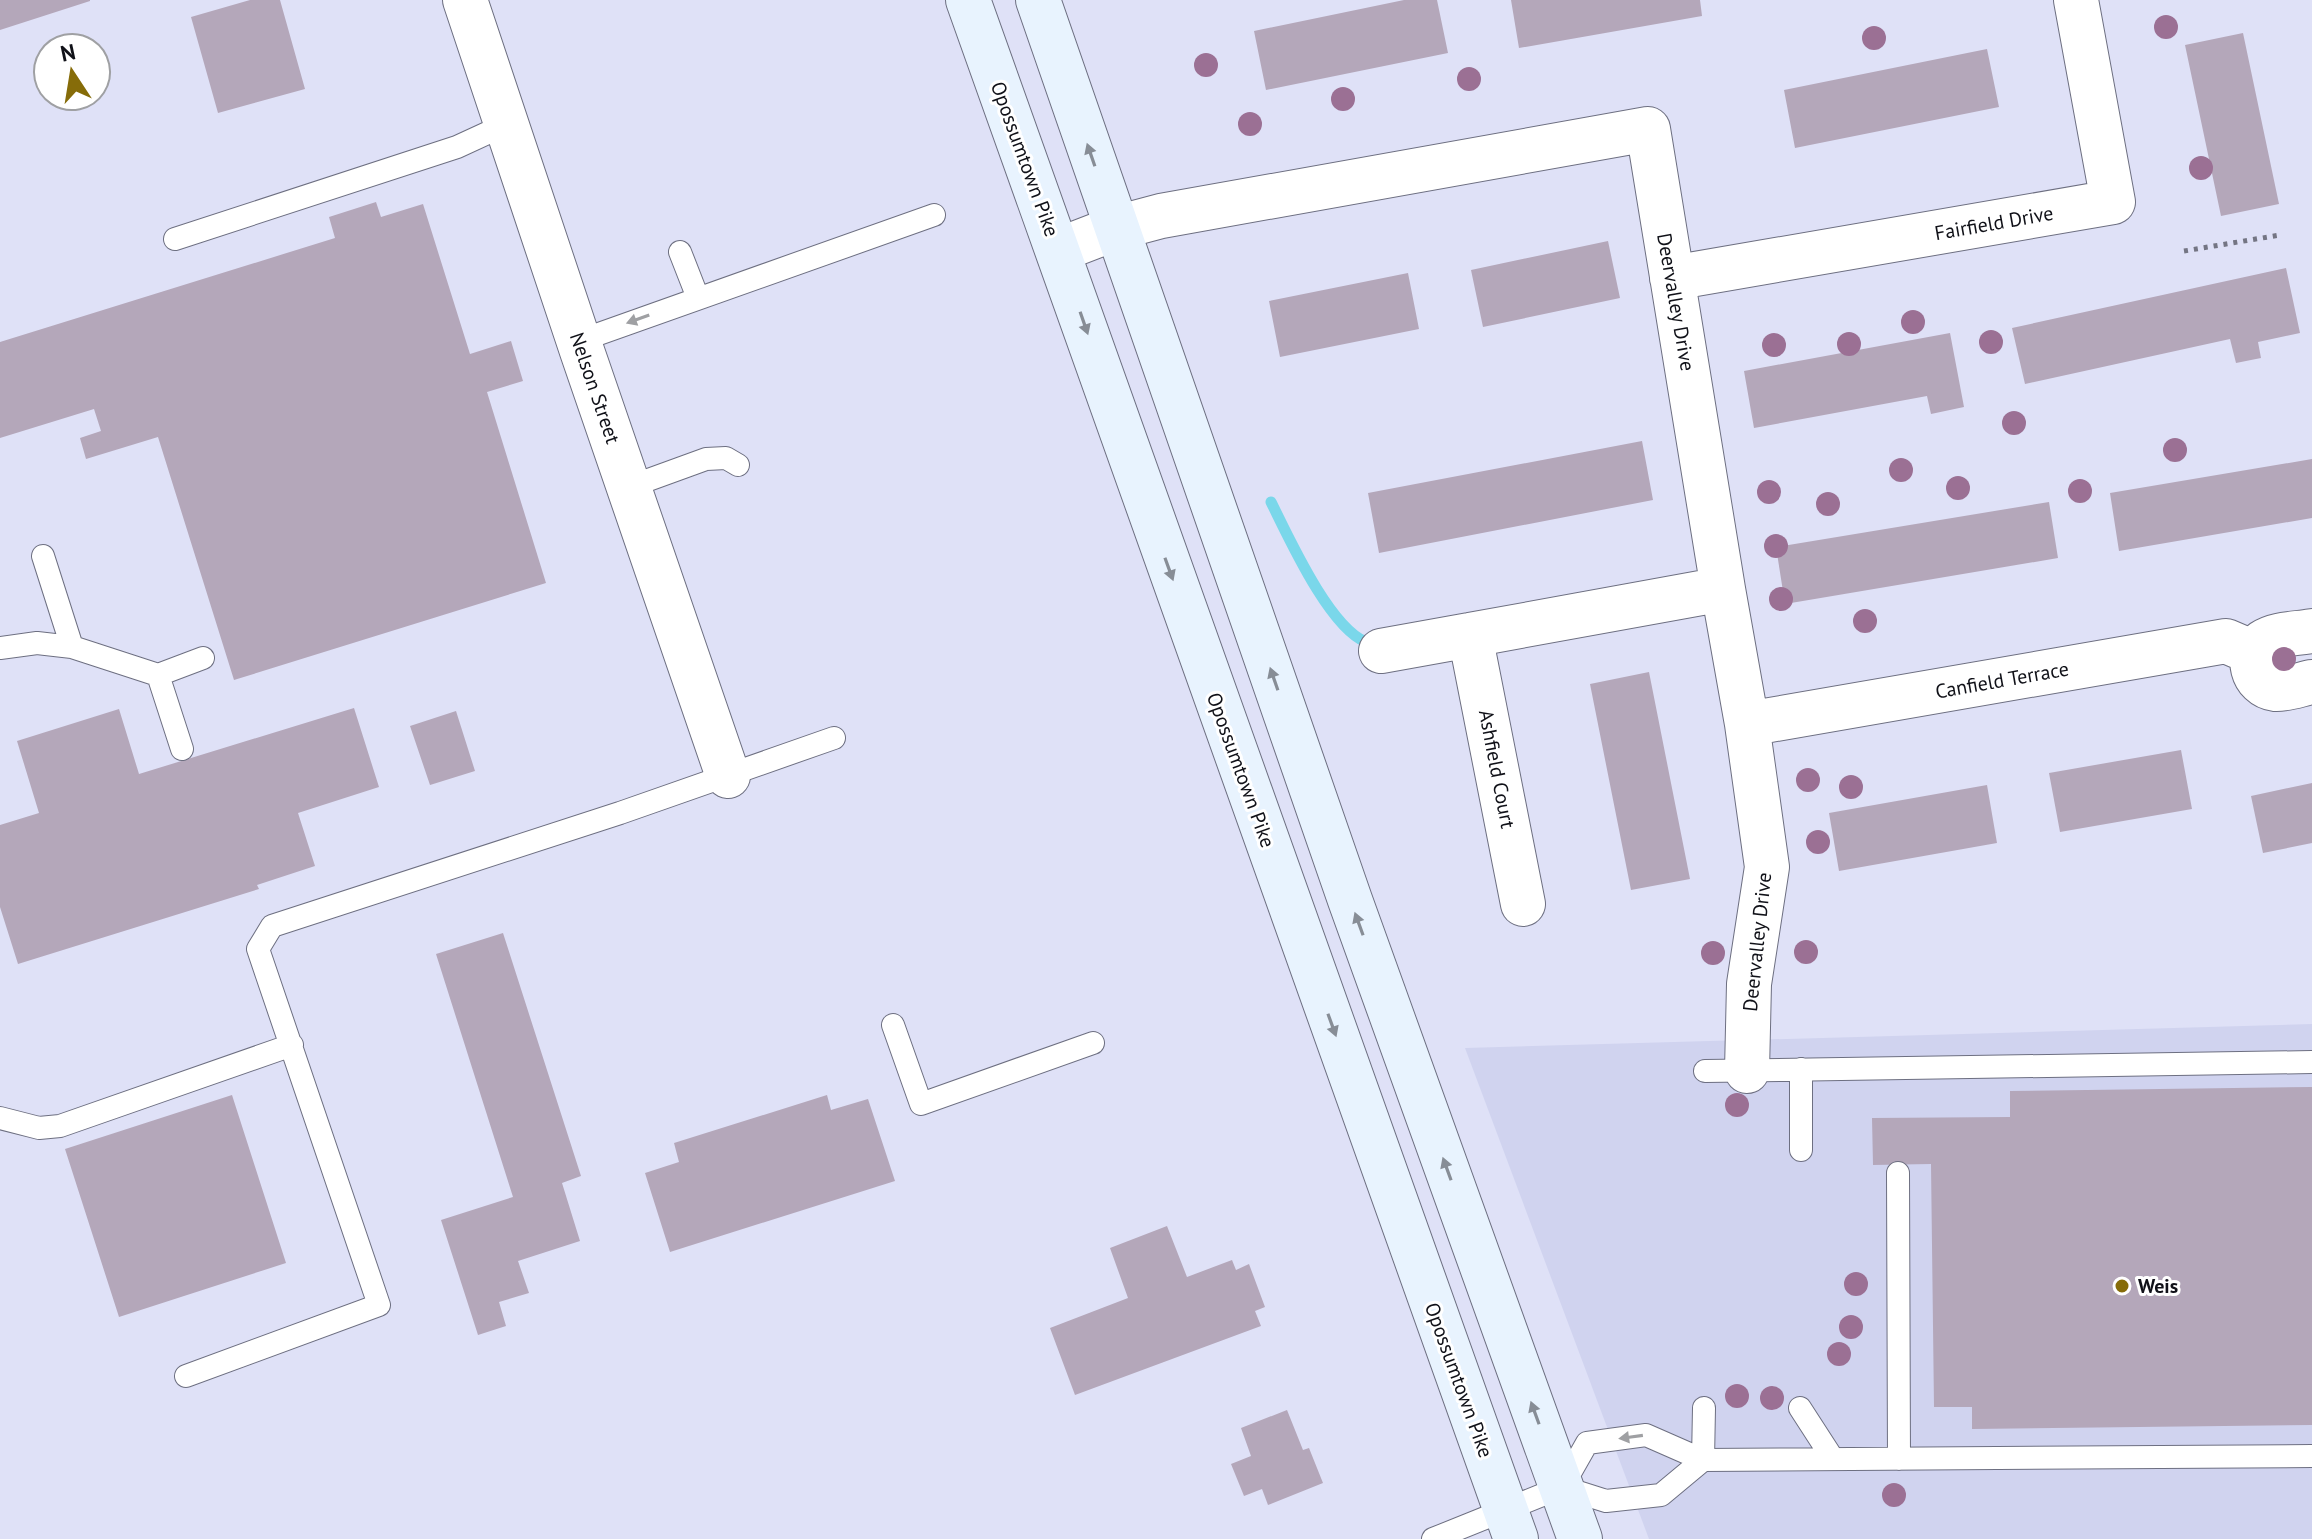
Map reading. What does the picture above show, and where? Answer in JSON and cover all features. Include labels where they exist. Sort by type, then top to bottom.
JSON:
[{"type":"main road","name":"Opossumtown Pike","points":[[968,0],[1511,1524]]},
{"type":"main road","points":[[1038,0],[1350,900],[1580,1539]]},
{"type":"street","name":"Nelson Street","points":[[465,0],[728,776]]},
{"type":"street","name":"Fairfield Drive","points":[[1672,278],[2113,202],[2076,0]]},
{"type":"street","name":"Deervalley Drive","points":[[1059,250],[1116,228],[1161,216],[1648,129],[1747,724],[1767,867],[1749,984],[1726,1071]]},
{"type":"street","points":[[1381,651],[1723,589]]},
{"type":"street","points":[[2312,631],[2261,643],[2254,653],[2252,666],[2256,677],[2265,686],[2277,690],[2312,682]]},
{"type":"street","name":"Ashfield Court","points":[[1470,635],[1523,904]]},
{"type":"street","name":"Canfield Terrace","points":[[1747,724],[2226,641],[2254,653]]},
{"type":"lane","points":[[175,239],[457,147],[507,124]]},
{"type":"lane","points":[[579,341],[934,215]]},
{"type":"lane","points":[[680,252],[698,298]]},
{"type":"lane","points":[[629,487],[706,459],[726,458],[738,465]]},
{"type":"lane","points":[[43,556],[72,647]]},
{"type":"lane","points":[[0,648],[37,643],[72,647],[158,675],[203,658]]},
{"type":"lane","points":[[158,675],[182,749]]},
{"type":"lane","points":[[186,1376],[379,1305],[258,949],[272,926],[728,776],[834,738]]},
{"type":"lane","points":[[893,1025],[921,1104],[1093,1043]]},
{"type":"lane","points":[[0,1118],[39,1128],[60,1126],[292,1045]]},
{"type":"lane","points":[[1726,1071],[2312,1062]]},
{"type":"lane","points":[[1801,1069],[1801,1150]]},
{"type":"lane","points":[[1898,1173],[1899,1459]]},
{"type":"lane","points":[[1562,1487],[1606,1501],[1661,1495],[1703,1460],[1704,1408]]},
{"type":"lane","points":[[1800,1408],[1833,1459]]},
{"type":"lane","points":[[1433,1539],[1511,1524],[1562,1487],[1587,1443],[1646,1435],[1703,1460],[2312,1456]]},
{"type":"path","points":[[2184,251],[2280,235]]},
{"type":"shaded area","points":[[2312,1024],[2312,1539],[1649,1539],[1465,1048]]},
{"type":"building","points":[[0,0],[90,0],[90,1],[0,30]]},
{"type":"building","points":[[250,0],[280,0],[305,89],[218,113],[191,17]]},
{"type":"building","points":[[1404,0],[1437,0],[1448,53],[1266,90],[1254,31]]},
{"type":"building","points":[[1511,0],[1700,0],[1702,16],[1519,48]]},
{"type":"building","points":[[2243,33],[2279,204],[2221,216],[2185,45]]},
{"type":"building","points":[[1987,49],[1999,107],[1795,148],[1784,90]]},
{"type":"building","points":[[376,202],[381,217],[423,204],[470,354],[511,341],[523,381],[487,392],[546,583],[234,680],[158,437],[86,459],[80,438],[101,431],[94,409],[0,438],[0,342],[335,238],[329,217]]},
{"type":"building","points":[[1608,241],[1620,298],[1483,327],[1471,270]]},
{"type":"building","points":[[2286,268],[2300,333],[2258,342],[2261,358],[2236,363],[2230,339],[2025,384],[2012,328]]},
{"type":"building","points":[[1408,273],[1419,329],[1280,357],[1269,301]]},
{"type":"building","points":[[1950,333],[1964,407],[1931,414],[1927,396],[1754,428],[1744,371]]},
{"type":"building","points":[[1642,441],[1653,500],[1379,553],[1368,493]]},
{"type":"building","points":[[2312,459],[2312,518],[2119,551],[2110,493]]},
{"type":"building","points":[[2049,502],[2058,558],[1785,604],[1776,547]]},
{"type":"building","points":[[1649,672],[1690,879],[1631,890],[1590,684]]},
{"type":"building","points":[[354,708],[379,787],[298,813],[315,866],[257,885],[259,889],[18,964],[0,907],[0,825],[39,813],[17,741],[119,709],[139,774]]},
{"type":"building","points":[[456,711],[475,771],[430,785],[410,726]]},
{"type":"building","points":[[2181,750],[2192,809],[2060,832],[2049,773]]},
{"type":"building","points":[[2312,783],[2312,843],[2263,853],[2251,796]]},
{"type":"building","points":[[1987,785],[1997,843],[1839,871],[1829,813]]},
{"type":"building","points":[[503,933],[581,1176],[562,1183],[580,1241],[518,1261],[529,1293],[499,1302],[506,1326],[478,1335],[441,1220],[513,1197],[436,954]]},
{"type":"building","name":"Weis","points":[[2312,1087],[2312,1425],[1972,1429],[1972,1407],[1934,1407],[1931,1164],[1873,1165],[1872,1118],[2010,1117],[2010,1091]]},
{"type":"building","points":[[232,1095],[286,1263],[119,1317],[65,1149]]},
{"type":"building","points":[[827,1095],[831,1110],[868,1099],[895,1181],[670,1252],[645,1173],[679,1162],[674,1143]]},
{"type":"building","points":[[1167,1226],[1187,1277],[1232,1260],[1236,1270],[1249,1264],[1265,1307],[1255,1311],[1261,1326],[1075,1395],[1050,1328],[1128,1298],[1110,1248]]},
{"type":"building","points":[[1287,1410],[1303,1450],[1309,1448],[1323,1483],[1268,1505],[1262,1489],[1244,1496],[1231,1464],[1251,1456],[1241,1428]]},
{"type":"waterway","points":[[1271,502],[1324,601],[1352,633],[1366,642]]},
{"type":"place","name":"Weis","points":[[2122,1286]]}]
